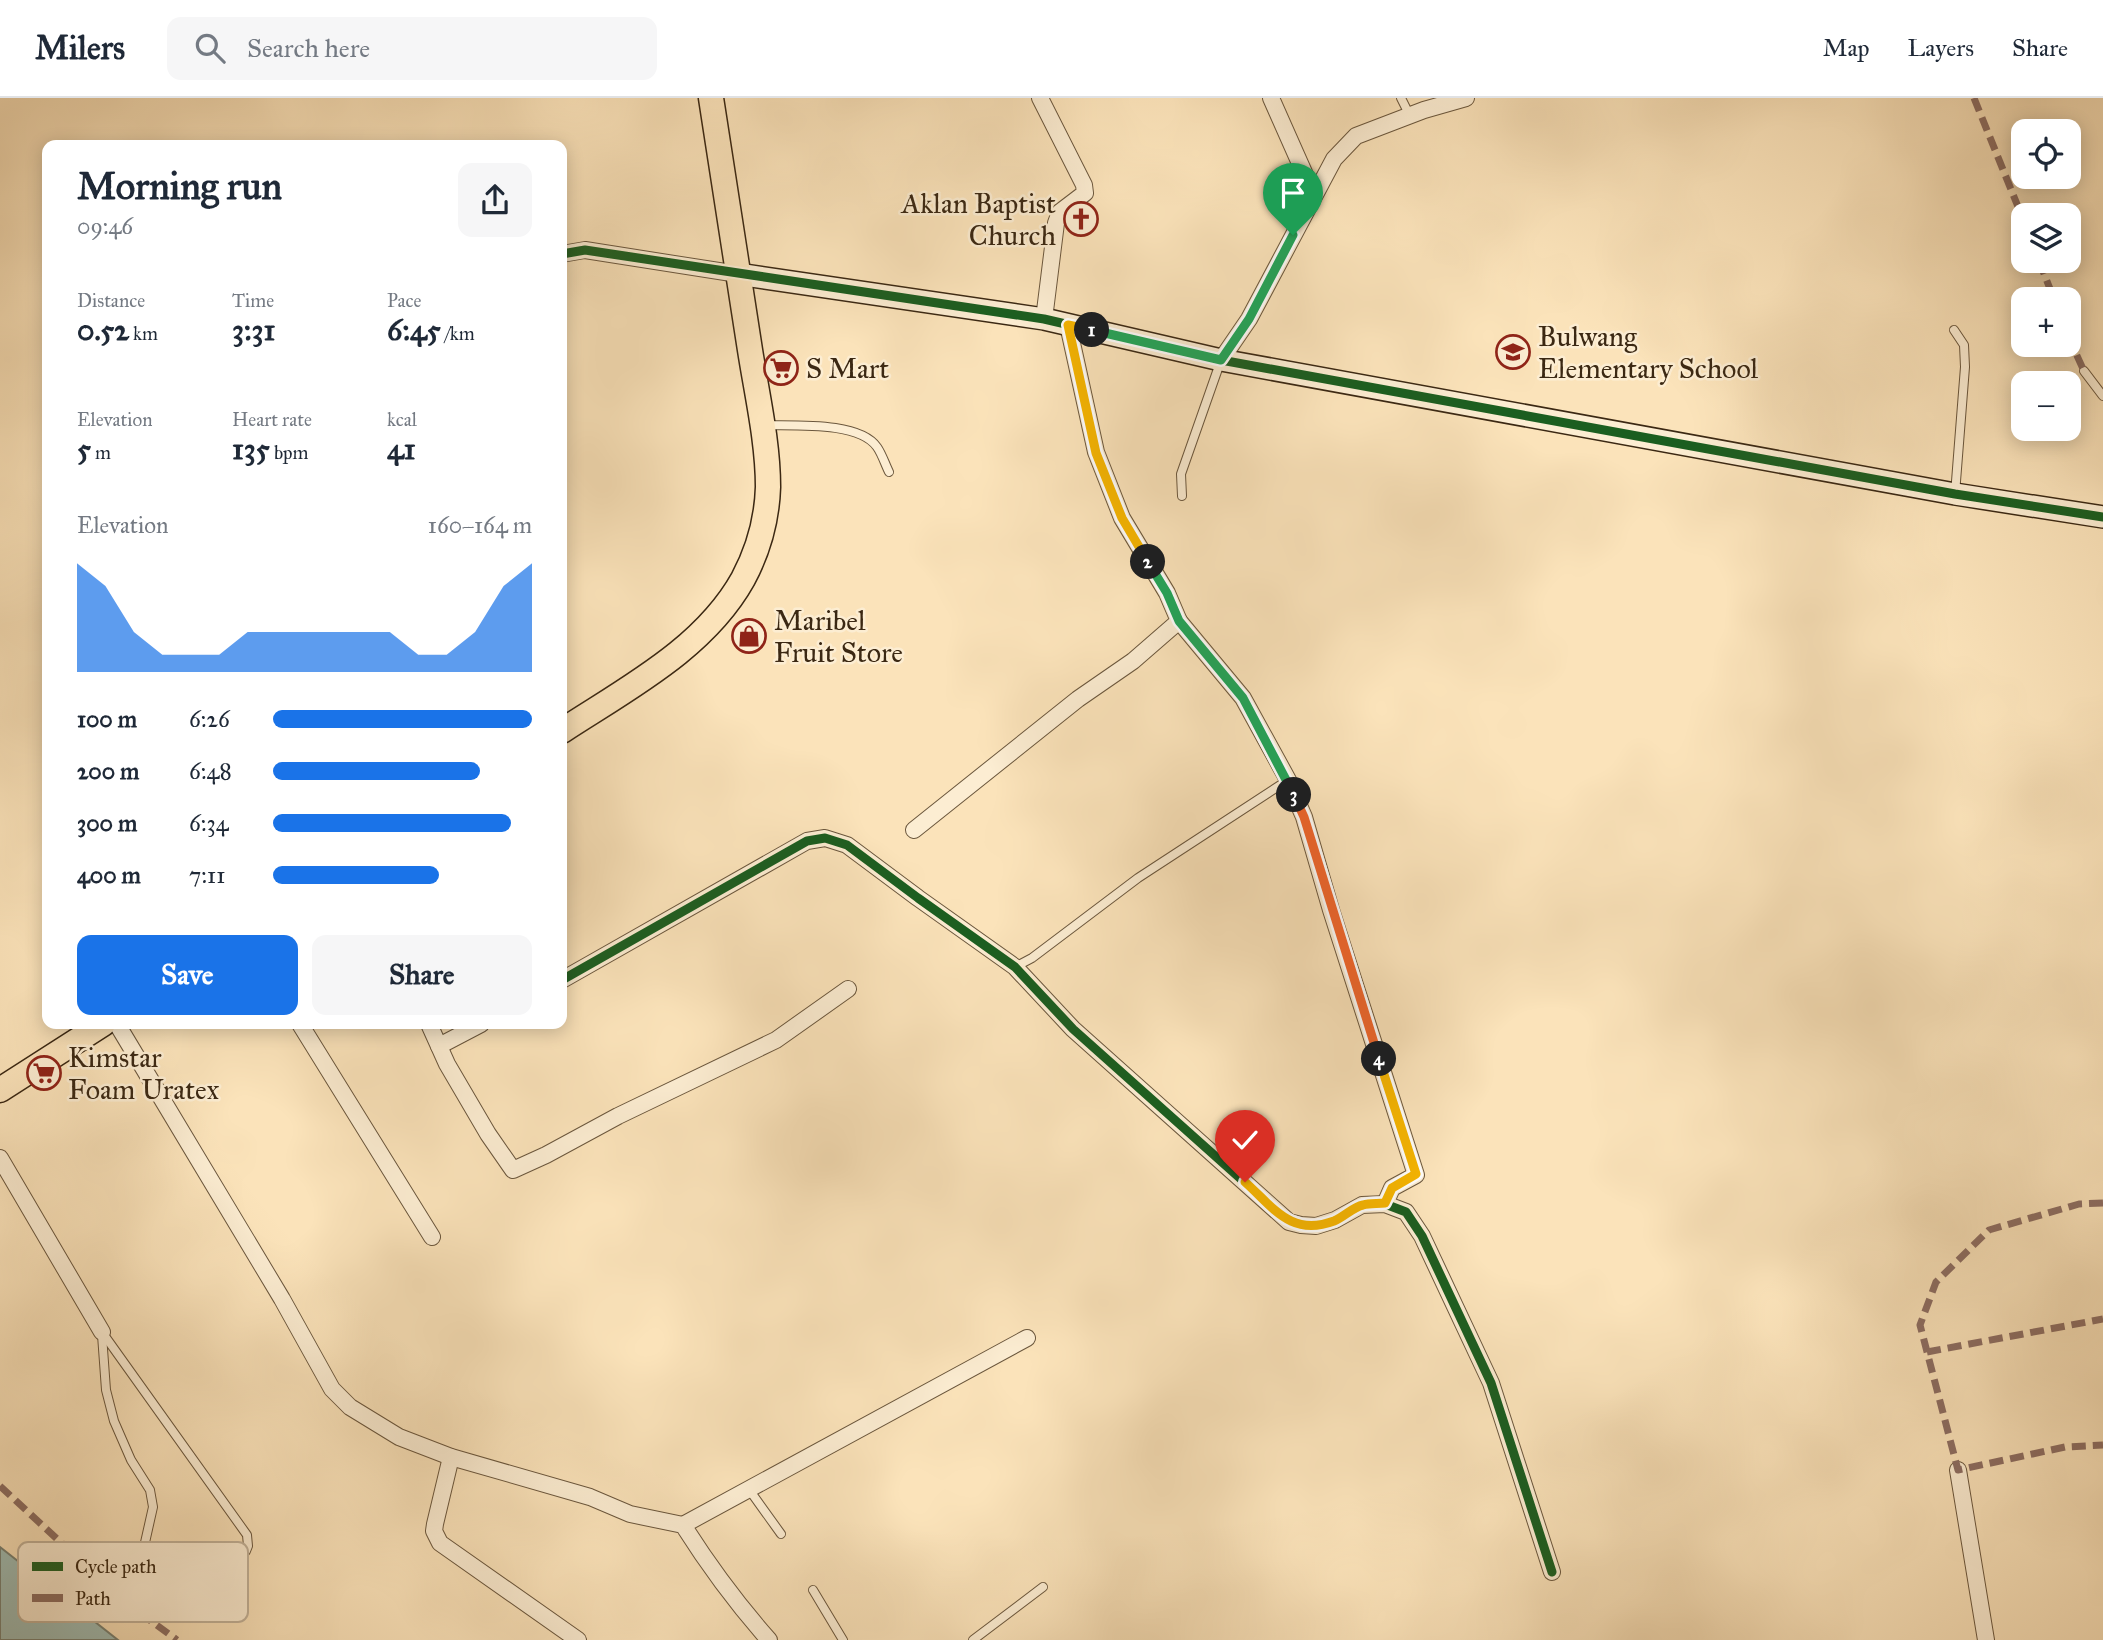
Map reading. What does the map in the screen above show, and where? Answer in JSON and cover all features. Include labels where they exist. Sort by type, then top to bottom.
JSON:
[{"type":"main road","points":[[567,728],[654,670],[690,643],[710,622],[742,579],[757,547],[765,517],[768,486],[761,425],[711,98]]},
{"type":"main road","points":[[0,1090],[95,1029]]},
{"type":"street","points":[[1040,98],[1084,185],[1085,193],[1060,212],[1056,223],[1044,319]]},
{"type":"street","points":[[1271,98],[1314,195]]},
{"type":"street","points":[[1221,360],[1249,319],[1334,159],[1356,136],[1466,98]]},
{"type":"street","points":[[567,253],[585,250],[1044,319],[1221,360],[1955,494],[2103,517]]},
{"type":"street","points":[[1068,325],[1096,453],[1122,518],[1167,593],[1179,621],[1243,698],[1288,780],[1304,817],[1331,911],[1416,1174],[1392,1188],[1385,1203]]},
{"type":"street","points":[[914,830],[1078,699],[1133,661],[1179,621]]},
{"type":"street","points":[[567,977],[807,841],[825,838],[847,845],[1015,967],[1073,1029],[1289,1222],[1316,1226],[1335,1220],[1362,1205],[1385,1203],[1406,1212],[1422,1236],[1491,1383],[1552,1572]]},
{"type":"street","points":[[431,1029],[447,1064],[488,1134],[513,1170],[776,1040],[848,989]]},
{"type":"street","points":[[120,1029],[282,1299],[332,1389],[350,1407],[399,1437],[451,1457],[590,1497],[630,1514],[683,1525],[1027,1338]]},
{"type":"street","points":[[303,1029],[432,1237]]},
{"type":"street","points":[[439,1046],[471,1029]]},
{"type":"street","points":[[0,1158],[102,1332]]},
{"type":"street","points":[[451,1457],[435,1524],[440,1543],[578,1640]]},
{"type":"street","points":[[1958,1470],[1986,1640]]},
{"type":"street","points":[[683,1525],[736,1602],[769,1640]]},
{"type":"lane","points":[[1401,98],[1410,116]]},
{"type":"lane","points":[[1954,330],[1964,345],[1965,367],[1955,494]]},
{"type":"lane","points":[[1181,496],[1181,474],[1221,360]]},
{"type":"lane","points":[[2084,371],[2103,396]]},
{"type":"lane","points":[[761,425],[828,426],[855,431],[876,444],[889,472]]},
{"type":"lane","points":[[1015,967],[1032,958],[1138,878],[1288,780]]},
{"type":"lane","points":[[102,1332],[247,1535],[248,1542]]},
{"type":"lane","points":[[102,1332],[106,1390],[114,1421],[131,1460],[150,1490],[153,1507],[145,1542]]},
{"type":"lane","points":[[748,1488],[781,1534]]},
{"type":"lane","points":[[974,1640],[1043,1587]]},
{"type":"lane","points":[[813,1590],[843,1640]]},
{"type":"water","points":[[0,1547],[18,1561],[18,1622],[95,1622],[118,1640],[0,1640]]},
{"type":"marked path","points":[[1974,98],[2017,203]]},
{"type":"marked path","points":[[2044,273],[2049,287]]},
{"type":"marked path","points":[[2078,357],[2084,371]]},
{"type":"marked path","points":[[2103,1203],[2079,1204],[1989,1230],[1936,1282],[1920,1325],[1958,1470],[2065,1447],[2103,1445]]},
{"type":"marked path","points":[[1927,1352],[2103,1319]]},
{"type":"marked path","points":[[0,1486],[60,1542]]},
{"type":"marked path","points":[[153,1622],[177,1640]]},
{"type":"cycle path","points":[[567,253],[585,250],[1044,319],[1221,360],[1955,494],[2103,517]]},
{"type":"cycle path","points":[[567,977],[807,841],[825,838],[847,845],[1015,967],[1073,1029],[1289,1222],[1316,1226],[1335,1220],[1362,1205],[1385,1204],[1406,1212],[1422,1236],[1491,1383],[1552,1572]]},
{"type":"place","name":"Aklan Baptist Church","points":[[1081,219]]},
{"type":"place","name":"Bulwang Elementary School","points":[[1513,352]]},
{"type":"place","name":"S Mart","points":[[781,368]]},
{"type":"place","name":"Maribel Fruit Store","points":[[749,636]]},
{"type":"place","name":"Kimstar Foam Uratex","points":[[44,1073]]},
{"type":"route","points":[[1245,1182],[1289,1222],[1316,1226],[1335,1220],[1362,1205],[1385,1203],[1392,1188],[1416,1174],[1331,911],[1304,817],[1288,780],[1243,698],[1179,621],[1167,593],[1122,518],[1096,453],[1068,325],[1221,360],[1249,319],[1293,235]]}]
